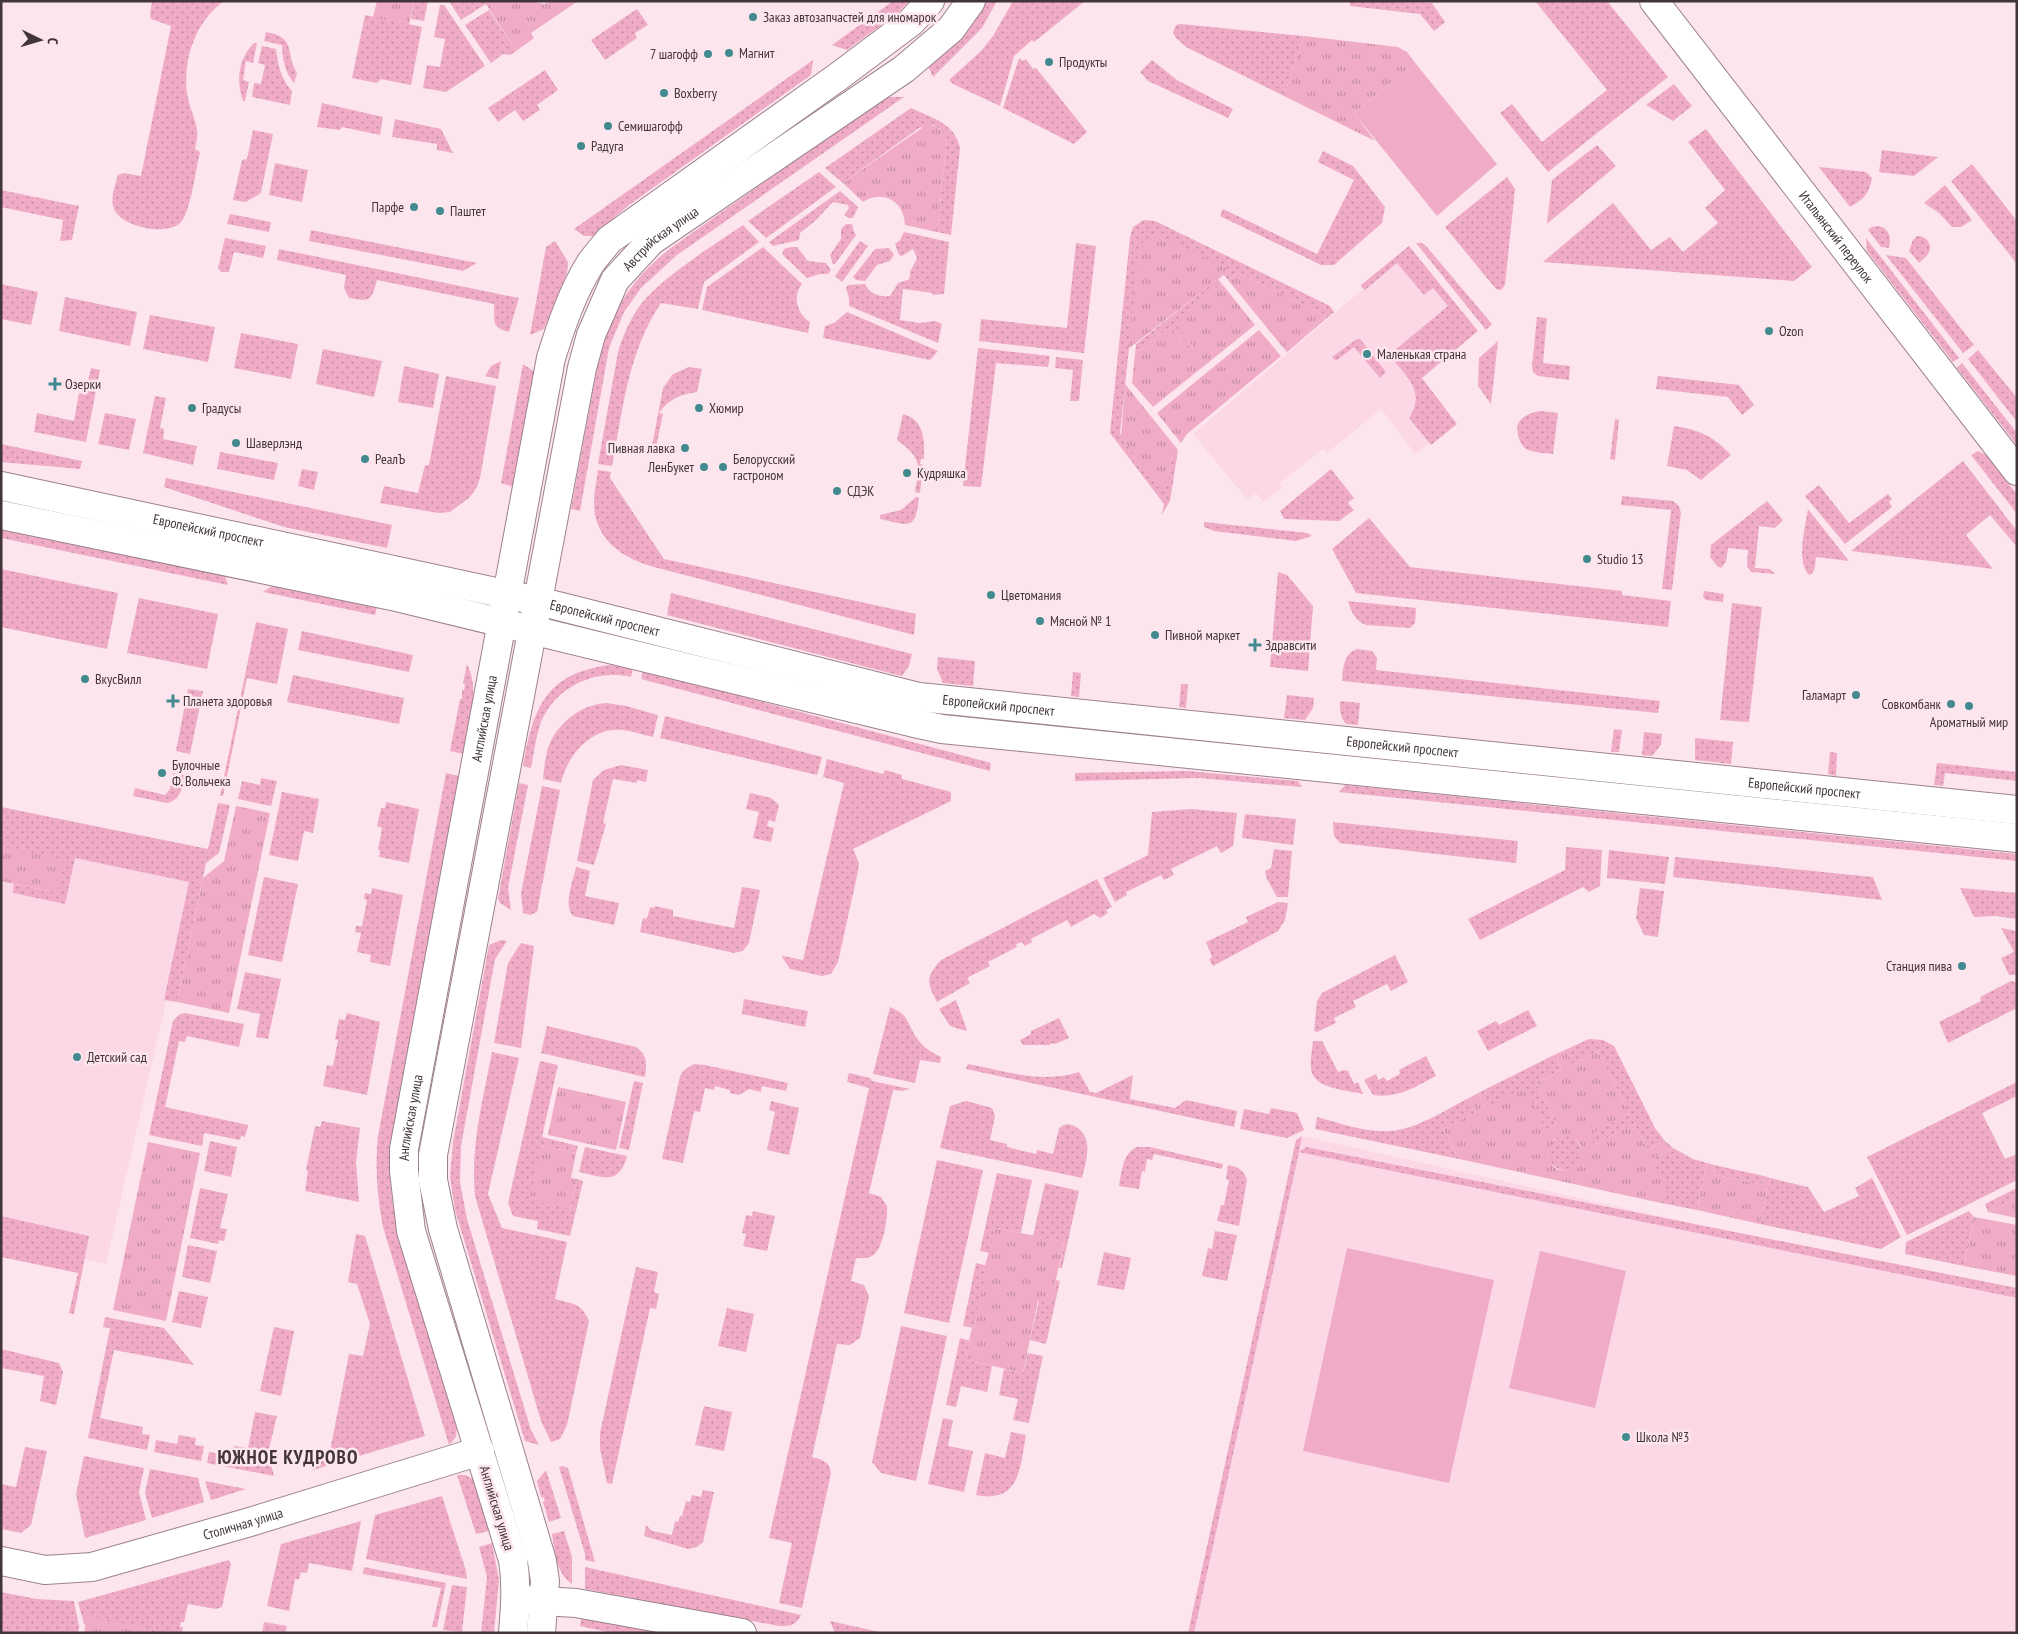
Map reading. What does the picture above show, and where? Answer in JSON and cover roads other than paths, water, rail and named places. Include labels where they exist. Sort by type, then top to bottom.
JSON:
[{"type":"street","name":"Австрийская улица","points":[[507,594],[551,358],[561,324],[590,263],[609,240],[847,70],[911,22],[930,1]]},
{"type":"street","name":"Австрийская улица","points":[[538,601],[582,368],[591,336],[615,280],[652,241],[904,69],[951,29],[971,1]]},
{"type":"street","name":"Итальянский переулок","points":[[1654,1],[2017,471]]},
{"type":"street","name":"Европейский проспект","points":[[1,486],[538,601],[919,697],[2017,810]]},
{"type":"street","name":"Европейский проспект","points":[[1,515],[392,596],[914,724],[2017,838]]},
{"type":"street","name":"Английская улица","points":[[507,594],[404,1149],[404,1171],[411,1231],[513,1560],[516,1580],[513,1633]]},
{"type":"street","name":"Английская улица","points":[[538,601],[433,1155],[434,1180],[443,1229],[542,1561],[545,1581],[541,1633]]},
{"type":"street","name":"Столичная улица","points":[[1,1561],[45,1570],[92,1567],[250,1522],[480,1451]]},
{"type":"street","points":[[516,1600],[601,1607],[742,1633]]},
{"type":"place","name":"Заказ автозапчастей для иномарок","points":[[753,17]]},
{"type":"place","name":"Магнит","points":[[729,53]]},
{"type":"place","name":"7 шагофф","points":[[708,54]]},
{"type":"place","name":"Продукты","points":[[1049,62]]},
{"type":"place","name":"Boxberry","points":[[664,93]]},
{"type":"place","name":"Семишагофф","points":[[608,126]]},
{"type":"place","name":"Радуга","points":[[581,146]]},
{"type":"place","name":"Парфе","points":[[414,207]]},
{"type":"place","name":"Паштет","points":[[440,211]]},
{"type":"place","name":"Ozon","points":[[1769,331]]},
{"type":"place","name":"Маленькая страна","points":[[1367,354]]},
{"type":"place","name":"Озерки","points":[[55,384]]},
{"type":"place","name":"Градусы","points":[[192,408]]},
{"type":"place","name":"Хюмир","points":[[699,408]]},
{"type":"place","name":"Шаверлэнд","points":[[236,443]]},
{"type":"place","name":"Пивная лавка","points":[[685,448]]},
{"type":"place","name":"РеалЪ","points":[[365,459]]},
{"type":"place","name":"ЛенБукет","points":[[704,467]]},
{"type":"place","name":"Белорусский гастроном","points":[[723,467]]},
{"type":"place","name":"Кудряшка","points":[[907,473]]},
{"type":"place","name":"СДЭК","points":[[837,491]]},
{"type":"place","name":"Studio 13","points":[[1587,559]]},
{"type":"place","name":"Цветомания","points":[[991,595]]},
{"type":"place","name":"Мясной № 1","points":[[1040,621]]},
{"type":"place","name":"Пивной маркет","points":[[1155,635]]},
{"type":"place","name":"Здравсити","points":[[1255,645]]},
{"type":"place","name":"ВкусВилл","points":[[85,679]]},
{"type":"place","name":"Галамарт","points":[[1856,695]]},
{"type":"place","name":"Планета здоровья","points":[[173,701]]},
{"type":"place","name":"Совкомбанк","points":[[1951,704]]},
{"type":"place","name":"Ароматный мир","points":[[1969,706]]},
{"type":"place","name":"Булочные Ф. Вольчека","points":[[162,773]]},
{"type":"place","name":"Станция пива","points":[[1962,966]]},
{"type":"place","name":"Детский сад","points":[[77,1057]]},
{"type":"place","name":"Школа №3","points":[[1626,1437]]},
{"type":"district","name":"ЮЖНОЕ КУДРОВО","points":[[288,1457]]}]
